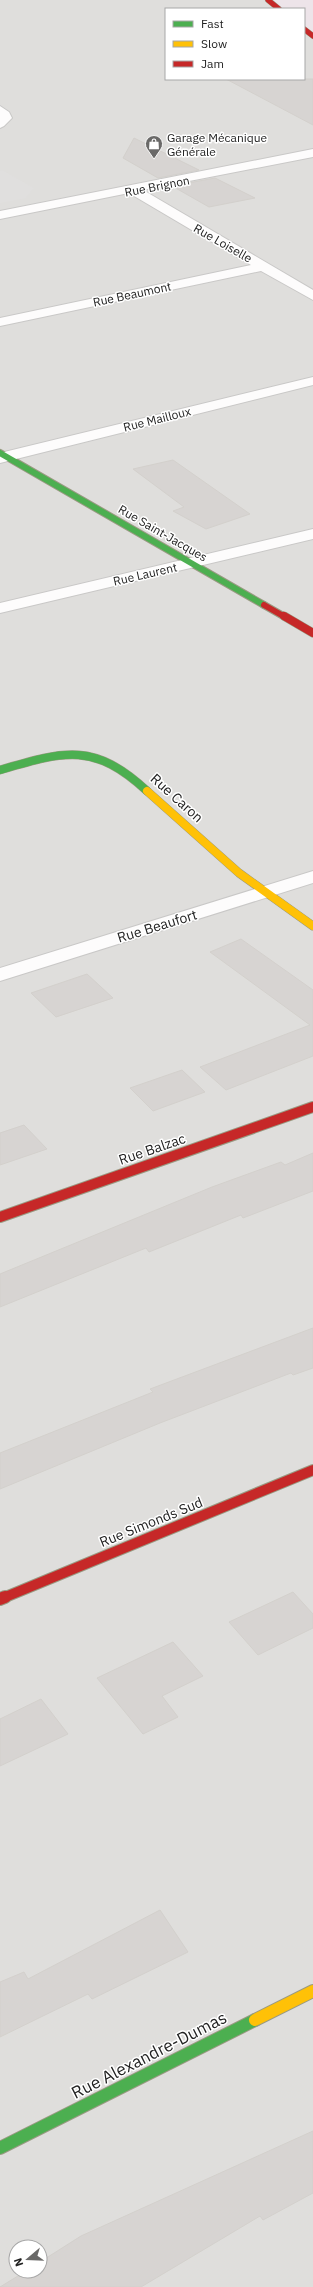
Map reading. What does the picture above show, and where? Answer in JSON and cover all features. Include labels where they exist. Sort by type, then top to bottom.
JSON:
[{"type":"street","points":[[268,0],[278,8]]},
{"type":"street","points":[[305,30],[313,36]]},
{"type":"street","points":[[0,109],[5,114],[6,118],[0,124]]},
{"type":"street","name":"Rue Brignon","points":[[0,216],[313,153]]},
{"type":"street","name":"Rue Loiselle","points":[[133,190],[313,296]]},
{"type":"street","name":"Rue Beaumont","points":[[0,322],[264,266]]},
{"type":"street","name":"Rue Mailloux","points":[[2,456],[313,381]]},
{"type":"street","name":"Rue Saint-Jacques","points":[[2,456],[313,633]]},
{"type":"street","name":"Rue Laurent","points":[[0,608],[313,534]]},
{"type":"street","name":"Rue Caron","points":[[0,770],[31,761],[66,755],[102,759],[125,771],[240,873],[313,926]]},
{"type":"street","name":"Rue Beaufort","points":[[0,975],[266,893],[313,877]]},
{"type":"street","name":"Rue Balzac","points":[[0,1217],[313,1107]]},
{"type":"street","name":"Rue Simonds Sud","points":[[0,1600],[313,1470]]},
{"type":"street","name":"Rue Alexandre-Dumas","points":[[0,2148],[313,1991]]},
{"type":"shaded area","points":[[0,0],[268,0],[278,8],[165,8],[165,80],[305,80],[305,30],[313,36],[313,2287],[0,2287]]},
{"type":"shaded area","points":[[268,0],[313,0],[313,36],[305,30],[305,8],[278,8]]},
{"type":"shaded area","points":[[2,170],[34,188],[26,198],[0,203],[0,171]]},
{"type":"building","points":[[313,79],[313,125],[228,80]]},
{"type":"building","points":[[134,138],[199,170],[158,178],[123,158]]},
{"type":"building","points":[[215,178],[255,198],[209,207],[172,186]]},
{"type":"building","points":[[173,460],[250,514],[206,529],[173,511],[184,507],[133,469]]},
{"type":"building","points":[[241,939],[313,990],[313,1056],[226,1090],[200,1067],[310,1025],[210,952]]},
{"type":"building","points":[[87,974],[113,998],[56,1017],[31,993]]},
{"type":"building","points":[[182,1070],[205,1092],[153,1111],[130,1088]]},
{"type":"building","points":[[24,1125],[47,1149],[0,1165],[0,1133]]},
{"type":"building","points":[[313,1153],[313,1191],[243,1218],[241,1215],[149,1252],[146,1248],[0,1307],[0,1274],[212,1187],[281,1162],[285,1165]]},
{"type":"building","points":[[313,1328],[313,1368],[293,1375],[291,1373],[160,1423],[0,1489],[0,1453],[153,1392],[150,1389]]},
{"type":"building","points":[[293,1592],[313,1614],[313,1628],[258,1655],[229,1622]]},
{"type":"building","points":[[173,1642],[203,1676],[162,1696],[178,1717],[143,1734],[97,1678]]},
{"type":"building","points":[[41,1699],[68,1734],[0,1766],[0,1719]]},
{"type":"building","points":[[160,1910],[188,1952],[92,1999],[88,1994],[0,2037],[0,1982],[24,1972],[28,1979]]},
{"type":"building","points":[[313,2131],[313,2193],[263,2220],[260,2216],[141,2287],[0,2287],[13,2279],[48,2279],[48,2257],[81,2236]]},
{"type":"traffic: fast","points":[[0,453],[264,605]]},
{"type":"traffic: fast","points":[[0,770],[51,757],[64,755],[90,756],[102,759],[115,765],[147,791]]},
{"type":"traffic: fast","points":[[0,2148],[255,2020]]},
{"type":"traffic: slow","points":[[147,791],[239,873],[313,926]]},
{"type":"traffic: slow","points":[[255,2020],[313,1991]]},
{"type":"traffic: jam","points":[[268,0],[278,8]]},
{"type":"traffic: jam","points":[[305,30],[313,36]]},
{"type":"traffic: jam","points":[[264,605],[313,633]]},
{"type":"traffic: jam","points":[[0,1217],[313,1107]]},
{"type":"traffic: jam","points":[[0,1599],[313,1470]]},
{"type":"place","name":"Garage Mécanique Générale","points":[[154,159]]}]
